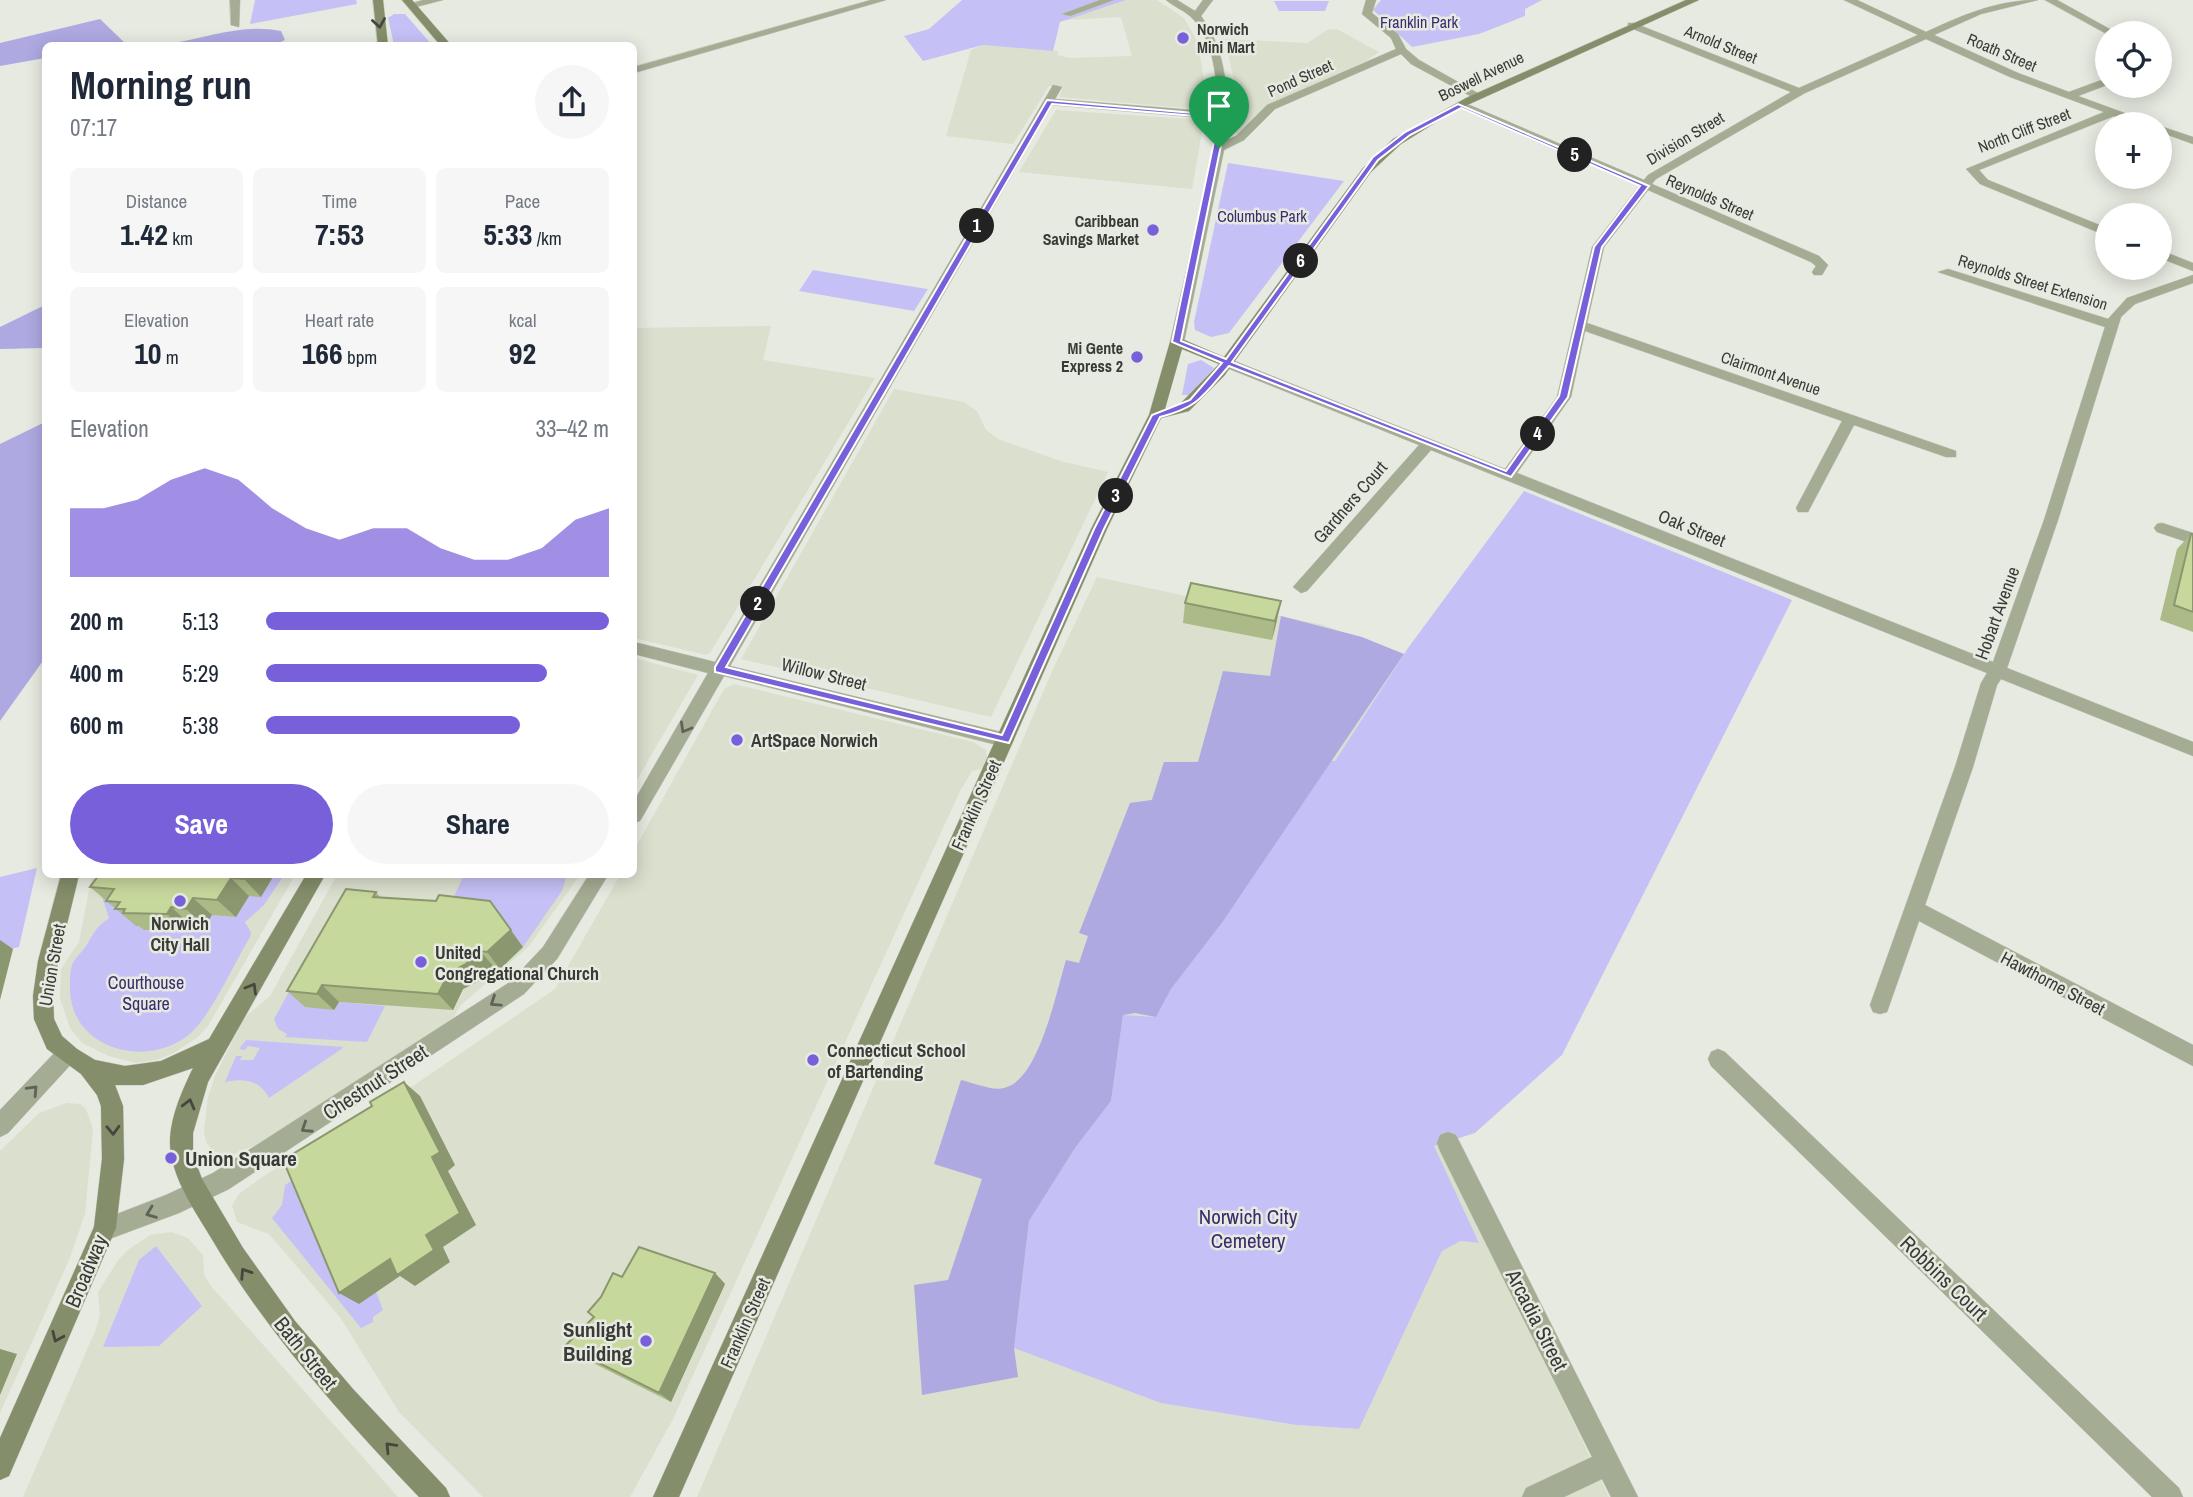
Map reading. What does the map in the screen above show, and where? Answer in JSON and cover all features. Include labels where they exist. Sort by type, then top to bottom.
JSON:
[{"type":"street","points":[[235,0],[236,24]]},
{"type":"street","points":[[378,0],[383,42]]},
{"type":"street","points":[[410,3],[438,0]]},
{"type":"street","points":[[757,36],[754,27],[761,23],[847,0]]},
{"type":"street","points":[[637,68],[881,0]]},
{"type":"street","points":[[1067,14],[1109,0]]},
{"type":"street","points":[[1171,0],[1196,16],[1208,0]]},
{"type":"street","points":[[1371,0],[1367,14],[1395,36],[1402,50],[1430,72],[1478,96]]},
{"type":"street","name":"Boswell Avenue","points":[[1156,415],[1184,408],[1193,402],[1227,363],[1376,159],[1407,133],[1478,96],[1631,25],[1694,0]]},
{"type":"street","name":"Roath Street","points":[[1849,0],[1925,35],[2109,112]]},
{"type":"street","name":"Division Street","points":[[1508,475],[1564,397],[1598,247],[1655,175],[1799,92],[1986,9],[2033,0]]},
{"type":"street","points":[[2050,0],[2095,24]]},
{"type":"street","points":[[410,3],[444,42]]},
{"type":"street","name":"Franklin Street","points":[[666,1497],[1099,529],[1156,415],[1177,342],[1219,148],[1223,116],[1220,74],[1212,43],[1205,25],[1196,16]]},
{"type":"street","name":"Arnold Street","points":[[1631,25],[1799,92]]},
{"type":"street","name":"Pond Street","points":[[1219,148],[1240,138],[1271,107],[1402,50]]},
{"type":"street","points":[[2068,96],[2095,86]]},
{"type":"street","points":[[637,811],[1057,87]]},
{"type":"street","points":[[1050,102],[1223,116]]},
{"type":"street","name":"Reynolds Street","points":[[1461,105],[1815,259],[1822,266],[1818,272]]},
{"type":"street","name":"North Cliff Street","points":[[2095,120],[1972,169],[1984,182],[2095,227]]},
{"type":"street","points":[[2172,133],[2193,141]]},
{"type":"street","points":[[2172,259],[2193,267]]},
{"type":"street","name":"Reynolds Street Extension","points":[[1944,272],[2112,325]]},
{"type":"street","name":"Hobart Avenue","points":[[1880,1004],[1964,767],[1989,683],[1998,671],[2051,520],[2117,313],[2132,301],[2193,279]]},
{"type":"street","name":"Clairmont Avenue","points":[[1580,325],[1951,454]]},
{"type":"street","name":"Oak Street","points":[[1177,342],[2193,749]]},
{"type":"street","points":[[1804,508],[1850,419]]},
{"type":"street","name":"Gardners Court","points":[[1301,587],[1419,452],[1430,444]]},
{"type":"street","points":[[2162,528],[2193,539]]},
{"type":"street","name":"Willow Street","points":[[637,649],[1005,740]]},
{"type":"street","name":"Union Street","points":[[69,878],[43,1000],[48,1032],[67,1054],[89,1069],[128,1076],[161,1072],[216,1045]]},
{"type":"street","points":[[197,1193],[182,1157],[182,1134],[197,1077],[314,878]]},
{"type":"street","name":"Chestnut Street","points":[[104,1230],[197,1193],[270,1151],[517,988],[550,953],[597,878]]},
{"type":"street","name":"Hawthorne Street","points":[[1914,909],[2193,1056]]},
{"type":"street","points":[[0,1126],[67,1054]]},
{"type":"street","name":"Robbins Court","points":[[1718,1059],[2170,1497]]},
{"type":"street","name":"Broadway","points":[[0,1467],[104,1230],[113,1159],[112,1106],[106,1089],[89,1069]]},
{"type":"street","name":"Arcadia Street","points":[[1448,1143],[1625,1497]]},
{"type":"street","name":"Bath Street","points":[[197,1193],[252,1283],[306,1356],[437,1497]]},
{"type":"street","points":[[1535,1497],[1608,1463]]},
{"type":"shaded area","points":[[1126,0],[1157,0],[1184,18],[1198,43],[1209,110],[1059,97],[1063,87],[1049,86],[1013,144],[946,136],[971,50],[983,45],[1058,51],[1058,55],[1069,58],[1132,56],[1121,17],[1065,20]]},
{"type":"shaded area","points":[[100,19],[124,42],[42,42],[42,59],[0,66],[0,43]]},
{"type":"shaded area","points":[[252,29],[281,31],[285,40],[178,42]]},
{"type":"shaded area","points":[[1337,29],[1379,52],[1366,61],[1273,102],[1238,134],[1231,133],[1238,99],[1225,39],[1307,43],[1327,30]]},
{"type":"shaded area","points":[[1056,110],[1204,120],[1192,189],[1019,172]]},
{"type":"shaded area","points":[[42,306],[42,348],[0,349],[0,327]]},
{"type":"shaded area","points":[[771,326],[763,360],[875,378],[710,653],[706,655],[637,639],[637,328]]},
{"type":"shaded area","points":[[894,389],[964,402],[977,411],[986,430],[1000,440],[1064,462],[1108,472],[991,717],[741,659]]},
{"type":"shaded area","points":[[42,423],[42,662],[0,721],[0,444]]},
{"type":"shaded area","points":[[1097,577],[1323,625],[1404,654],[1335,761],[1248,1417],[1296,1425],[1358,1429],[1442,1251],[1461,1241],[1479,1243],[1433,1146],[1441,1144],[1609,1497],[697,1497],[1054,667]]},
{"type":"shaded area","points":[[1281,616],[1362,637],[1404,654],[1221,924],[1171,989],[1156,1017],[1135,1013],[1123,1015],[1111,1101],[1075,1148],[1029,1221],[1014,1348],[1018,1377],[922,1395],[914,1285],[948,1280],[982,1179],[934,1164],[961,1080],[999,1089],[1016,1082],[1027,1070],[1044,1033],[1066,960],[1079,963],[1088,936],[1079,933],[1130,803],[1152,800],[1164,762],[1198,762],[1223,671],[1270,676]]},
{"type":"shaded area","points":[[637,659],[698,675],[637,780]]},
{"type":"shaded area","points":[[734,684],[973,742],[986,750],[988,764],[972,771],[960,791],[673,1419],[630,1497],[483,1497],[399,1412],[340,1317],[269,1234],[237,1222],[232,1206],[239,1194],[261,1178],[289,1160],[316,1152],[555,989],[618,878],[637,878],[637,845],[724,689]]},
{"type":"shaded area","points":[[91,878],[293,878],[208,1026],[198,1037],[174,1053],[156,1060],[135,1063],[109,1056],[82,1043],[70,1028],[60,999],[61,969],[79,942]]},
{"type":"shaded area","points":[[335,878],[578,878],[529,946],[461,1005],[452,1020],[258,1144],[235,1154],[214,1152],[206,1142],[204,1131],[208,1097],[215,1076],[244,1018],[270,996]]},
{"type":"shaded area","points":[[67,1103],[80,1104],[86,1109],[93,1129],[85,1214],[69,1260],[0,1413],[0,1151],[39,1113]]},
{"type":"shaded area","points":[[171,1232],[188,1238],[203,1255],[204,1275],[211,1286],[398,1497],[23,1497],[96,1329],[100,1315],[98,1292],[119,1259],[129,1249],[150,1235]]},
{"type":"green space","points":[[255,0],[356,0],[357,4],[250,24]]},
{"type":"green space","points":[[962,0],[1126,0],[1060,22],[1053,51],[983,45],[923,61],[904,36],[929,29]]},
{"type":"green space","name":"Franklin Park","points":[[1381,0],[1542,0],[1525,9],[1525,16],[1479,34],[1412,47],[1373,10]]},
{"type":"green space","points":[[1274,1],[1329,1],[1325,11],[1279,11]]},
{"type":"green space","points":[[394,14],[405,14],[429,42],[393,42],[388,18]]},
{"type":"green space","name":"Columbus Park","points":[[1228,163],[1344,181],[1229,333],[1211,337],[1195,330],[1194,322]]},
{"type":"green space","points":[[813,270],[928,289],[914,311],[799,291]]},
{"type":"green space","points":[[1201,360],[1214,368],[1189,395],[1182,395],[1188,364]]},
{"type":"green space","name":"Norwich City Cemetery","points":[[1524,491],[1792,600],[1562,1055],[1475,1133],[1434,1146],[1479,1243],[1461,1241],[1442,1251],[1359,1429],[1296,1425],[1161,1403],[1014,1348],[1029,1221],[1075,1148],[1111,1101],[1123,1015],[1156,1017],[1171,989],[1221,924],[1130,803],[1152,800],[1164,762],[1335,761],[1408,648]]},
{"type":"green space","points":[[37,868],[19,947],[0,952],[0,877]]},
{"type":"green space","name":"Courthouse Square","points":[[272,878],[282,878],[264,905],[245,922],[251,932],[250,937],[215,1001],[191,1033],[173,1044],[153,1051],[133,1051],[113,1047],[95,1038],[81,1024],[73,1006],[71,970],[74,961],[95,931],[109,918],[101,894],[146,927],[145,930],[174,933],[190,924],[205,926],[212,915],[236,917],[249,896],[261,896]]},
{"type":"green space","points":[[463,878],[566,878],[562,891],[523,947],[503,919],[322,933],[339,902],[371,899],[450,905]]},
{"type":"green space","points":[[290,990],[334,1010],[339,1002],[385,1006],[367,1042],[285,1037],[287,1034],[278,1029],[274,1019]]},
{"type":"green space","points":[[246,1040],[343,1048],[269,1098],[256,1084],[238,1080],[225,1082],[236,1056],[242,1056],[240,1060],[253,1060],[260,1048],[248,1046],[245,1050],[239,1049]]},
{"type":"green space","points":[[302,1174],[376,1292],[383,1310],[373,1317],[373,1322],[361,1328],[272,1218],[282,1205],[285,1185]]},
{"type":"green space","points":[[156,1246],[202,1306],[159,1346],[103,1347],[139,1260]]},
{"type":"building","points":[[2193,534],[2193,612],[2174,605]]},
{"type":"building","points":[[1191,583],[1281,601],[1275,621],[1185,603]]},
{"type":"building","points":[[97,878],[231,878],[217,900],[193,898],[186,909],[171,907],[167,914],[123,913],[125,909],[115,909],[120,902],[106,901],[114,889],[90,887]]},
{"type":"building","name":"United Congregational Church","points":[[346,889],[376,892],[373,897],[436,901],[439,895],[490,901],[511,930],[487,952],[480,951],[466,964],[449,973],[438,994],[322,985],[317,994],[287,991]]},
{"type":"building","points":[[404,1082],[440,1152],[432,1157],[460,1213],[426,1235],[434,1250],[397,1275],[390,1259],[339,1293],[283,1160],[372,1106],[370,1102]]},
{"type":"building","name":"Sunlight Building","points":[[639,1247],[715,1273],[659,1393],[565,1346],[594,1317],[588,1312],[601,1297],[613,1273],[622,1277]]},
{"type":"place","name":"Norwich Mini Mart","points":[[1183,38]]},
{"type":"place","name":"Caribbean Savings Market","points":[[1153,230]]},
{"type":"place","name":"Mi Gente Express 2","points":[[1137,357]]},
{"type":"place","name":"ArtSpace Norwich","points":[[737,740]]},
{"type":"place","name":"Norwich City Hall","points":[[180,901]]},
{"type":"place","name":"United Congregational Church","points":[[421,962]]},
{"type":"place","name":"Connecticut School of Bartending","points":[[813,1060]]},
{"type":"place","name":"Union Square","points":[[171,1158]]},
{"type":"place","name":"Sunlight Building","points":[[646,1341]]},
{"type":"route","points":[[1219,148],[1177,342],[1227,363],[1384,150],[1407,133],[1461,105],[1645,186],[1598,247],[1564,397],[1508,475],[1227,363],[1193,402],[1174,412],[1156,415],[1099,529],[1005,740],[719,669],[1050,102],[1223,116],[1219,148]]}]
